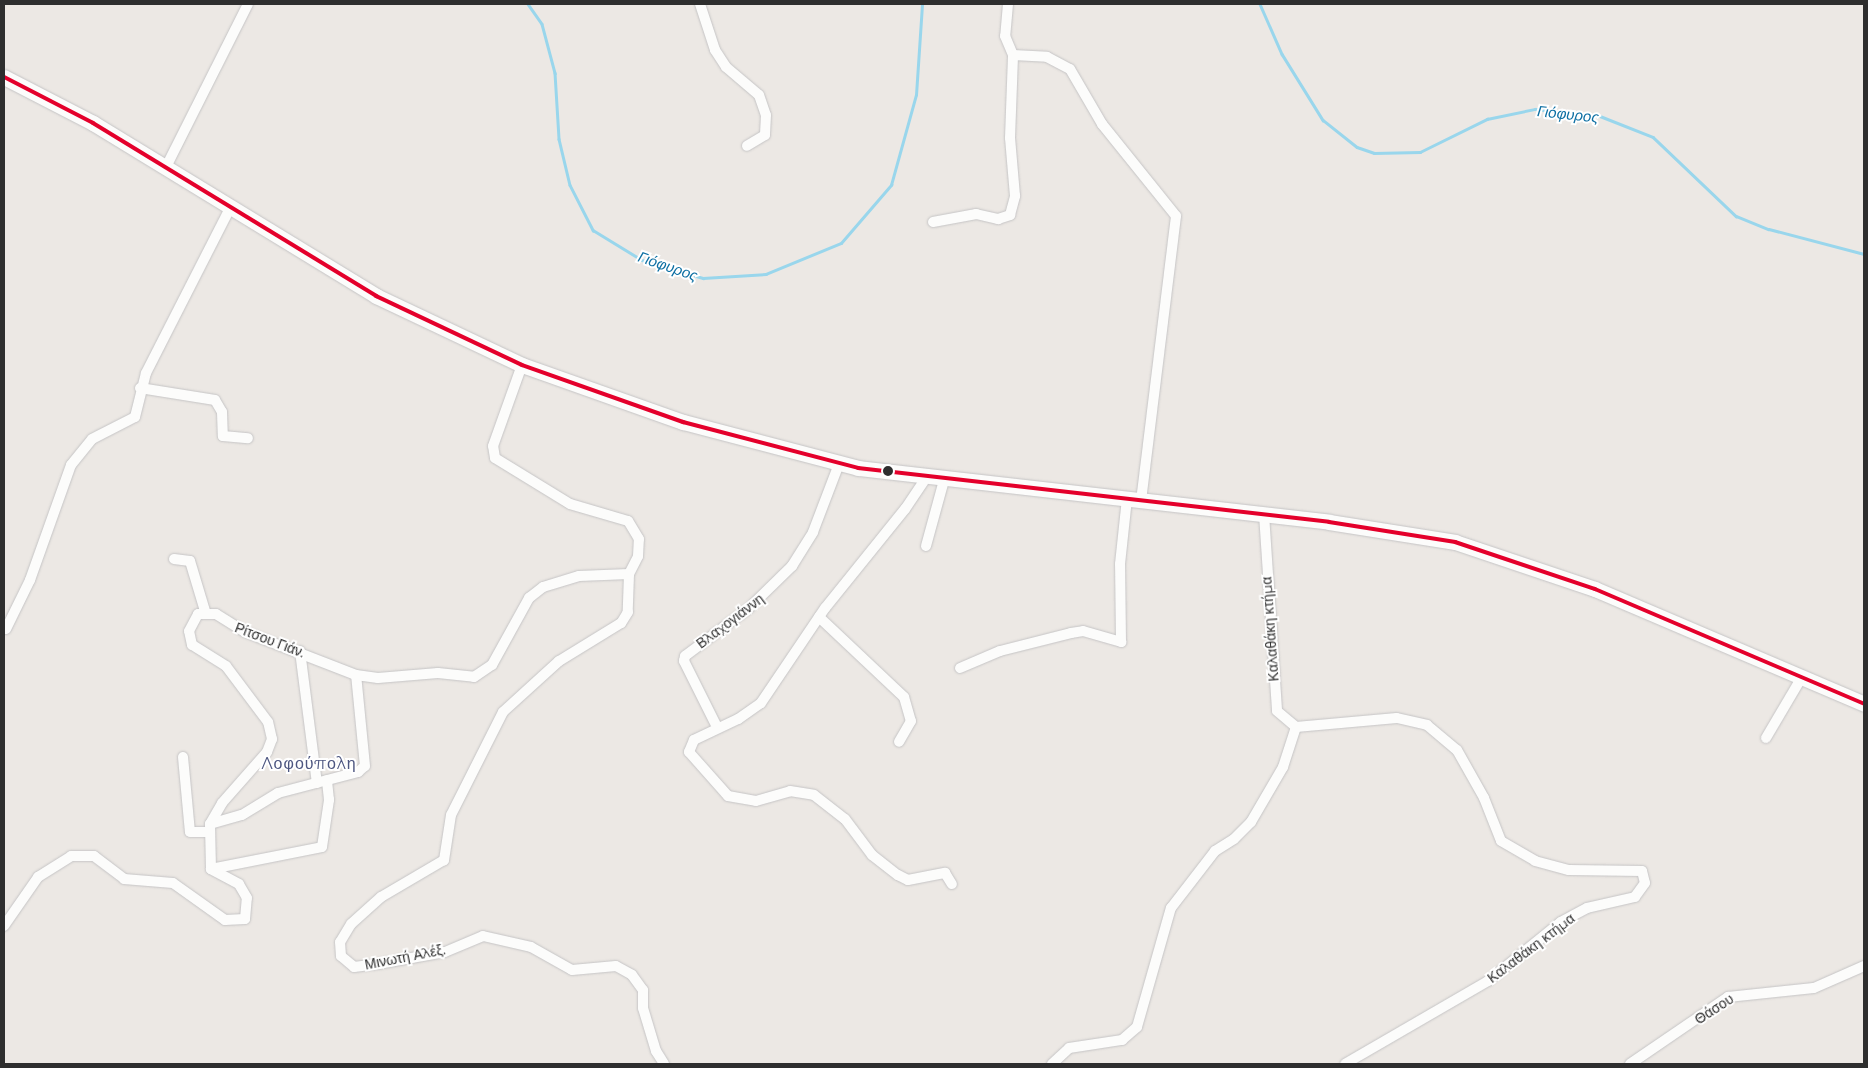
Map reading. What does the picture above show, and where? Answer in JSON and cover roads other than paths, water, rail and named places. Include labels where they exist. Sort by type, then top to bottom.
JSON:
[{"type":"street","points":[[166,167],[248,4]]},
{"type":"street","points":[[700,4],[715,50],[726,67],[759,96],[766,115],[765,135],[747,146]]},
{"type":"street","points":[[934,222],[976,214],[998,219],[1010,216],[1015,196],[1010,138],[1013,55],[1005,36],[1008,4]]},
{"type":"street","points":[[960,668],[1000,651],[1070,633],[1083,631],[1121,642],[1120,564],[1134,500],[1176,216],[1102,124],[1070,69],[1048,57],[1013,55]]},
{"type":"street","points":[[4,76],[72,110],[376,296],[522,365],[683,422],[839,464],[926,478],[1264,514],[1455,542],[1564,577],[1864,704]]},
{"type":"street","points":[[6,629],[30,580],[71,464],[92,439],[135,417],[140,388],[231,206]]},
{"type":"street","points":[[522,365],[493,446],[495,458],[570,504],[628,521],[639,539],[638,556],[629,574]]},
{"type":"street","points":[[140,388],[215,400],[222,412],[223,436],[248,438]]},
{"type":"street","name":"Βλαχογιάννη","points":[[717,727],[684,661],[685,656],[748,609],[792,566],[813,532],[839,464]]},
{"type":"street","points":[[926,478],[905,509],[819,616],[761,702],[738,719],[717,727],[694,740],[689,752],[728,796],[756,800],[790,791],[814,795],[845,820],[872,855],[898,875],[908,880],[945,873],[952,884]]},
{"type":"street","points":[[926,546],[944,480]]},
{"type":"street","name":"Καλαθάκη κτήμα","points":[[1264,514],[1277,711],[1296,727],[1397,718],[1426,725],[1457,750],[1484,798],[1501,841],[1535,861],[1569,870],[1642,871],[1644,883],[1635,897],[1587,908],[1561,922],[1488,981],[1346,1064]]},
{"type":"street","points":[[174,559],[190,561],[205,611],[192,621],[189,631],[192,645],[226,666],[268,722],[272,739],[267,752],[222,802],[210,828],[211,868]]},
{"type":"street","name":"Ρίτσου Γιάν.","points":[[205,611],[245,632],[300,651],[356,675],[378,678],[438,673],[474,677],[492,666],[529,598],[543,587],[579,576],[629,574]]},
{"type":"street","name":"Μινωτή Αλέξ.","points":[[629,574],[628,612],[621,622],[559,661],[504,712],[451,815],[444,860],[381,897],[351,924],[340,942],[340,949],[346,962],[354,967],[445,952],[483,936],[531,947],[572,970],[616,966],[632,975],[643,990],[643,1008],[656,1051],[664,1064]]},
{"type":"street","points":[[819,616],[904,696],[911,721],[899,742]]},
{"type":"street","points":[[211,868],[322,847],[329,800],[322,781],[300,651]]},
{"type":"street","points":[[183,757],[190,832],[210,828],[242,815],[278,793],[358,772],[365,766],[356,675]]},
{"type":"street","points":[[1766,738],[1802,677]]},
{"type":"street","points":[[1052,1064],[1069,1048],[1122,1040],[1137,1027],[1171,908],[1214,851],[1234,839],[1250,822],[1283,767],[1296,727]]},
{"type":"street","points":[[4,926],[38,877],[71,856],[94,856],[124,879],[173,883],[225,920],[244,919],[247,898],[240,884],[211,868]]},
{"type":"street","name":"Θάσου","points":[[1630,1064],[1728,997],[1814,988],[1864,966]]},
{"type":"waterway","name":"Γιόφυρος","points":[[528,4],[542,24],[555,73],[559,139],[570,185],[593,230],[642,260],[703,278],[766,274],[841,243],[891,185],[916,95],[922,4]]},
{"type":"waterway","name":"Γιόφυρος","points":[[1260,4],[1282,54],[1323,120],[1357,147],[1374,153],[1420,152],[1487,119],[1535,109],[1600,116],[1653,137],[1736,216],[1769,229],[1864,254]]},
{"type":"district","name":"Λοφούπολη","points":[[309,764]]}]
